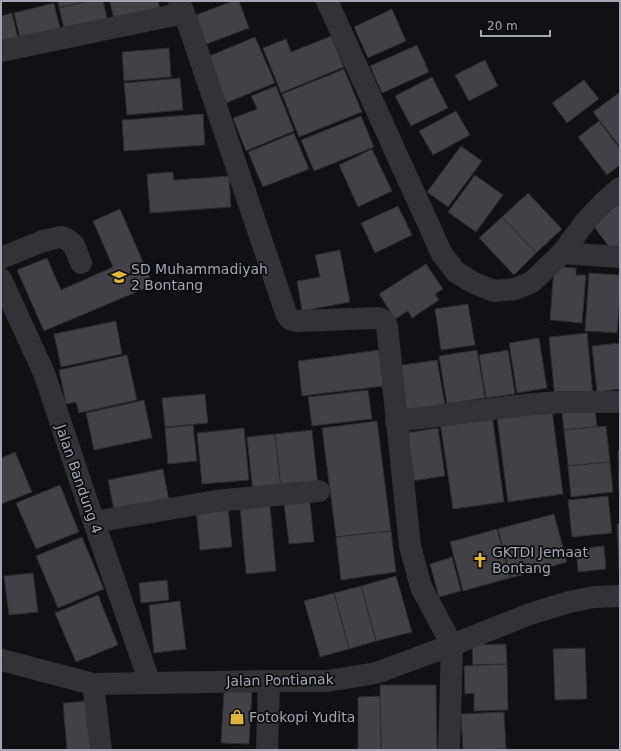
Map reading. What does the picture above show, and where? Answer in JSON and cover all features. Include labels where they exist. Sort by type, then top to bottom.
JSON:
[{"type":"street","points":[[327,1],[442,254],[456,272],[474,283],[494,291],[515,289],[532,282],[562,253],[586,221],[620,188]]},
{"type":"street","points":[[1,51],[181,7],[286,313],[290,318],[296,321],[379,318],[384,321],[387,326],[410,546],[414,566],[421,587],[452,645],[449,750]]},
{"type":"street","points":[[1,258],[43,241],[60,237],[65,238],[74,245],[81,263]]},
{"type":"street","points":[[562,253],[620,257]]},
{"type":"street","name":"Jalan Bandung 4","points":[[1,279],[44,373],[150,683]]},
{"type":"street","points":[[396,420],[534,404],[561,402],[620,402]]},
{"type":"street","points":[[94,522],[216,501],[319,491]]},
{"type":"street","name":"Jalan Pontianak","points":[[1,660],[93,684],[328,681],[376,673],[530,614],[569,602],[594,597],[620,596]]},
{"type":"street","points":[[267,750],[268,681]]},
{"type":"street","points":[[93,684],[101,750]]},
{"type":"building","points":[[58,1],[88,1],[59,8]]},
{"type":"building","points":[[88,1],[103,1],[110,31],[67,41],[59,8]]},
{"type":"building","points":[[158,1],[164,26],[118,37],[110,2]]},
{"type":"building","points":[[233,1],[239,1],[249,28],[204,45],[193,16]]},
{"type":"building","points":[[54,3],[63,41],[23,50],[14,13]]},
{"type":"building","points":[[392,9],[406,41],[368,58],[354,27]]},
{"type":"building","points":[[12,13],[21,51],[1,56],[1,16]]},
{"type":"building","points":[[331,36],[344,67],[281,93],[263,48],[286,39],[291,52]]},
{"type":"building","points":[[255,37],[275,83],[226,103],[207,57]]},
{"type":"building","points":[[417,45],[429,72],[382,93],[370,66]]},
{"type":"building","points":[[169,48],[171,77],[124,81],[122,52]]},
{"type":"building","points":[[485,60],[498,86],[469,101],[455,75]]},
{"type":"building","points":[[344,69],[362,112],[299,137],[282,94]]},
{"type":"building","points":[[432,77],[448,108],[411,126],[395,96]]},
{"type":"building","points":[[180,78],[183,110],[127,115],[124,83]]},
{"type":"building","points":[[584,80],[599,99],[567,123],[552,103]]},
{"type":"building","points":[[276,86],[294,131],[246,151],[233,118],[257,109],[251,96]]},
{"type":"building","points":[[620,92],[620,147],[593,112]]},
{"type":"building","points":[[456,111],[470,135],[433,155],[419,131]]},
{"type":"building","points":[[203,114],[205,145],[124,151],[122,120]]},
{"type":"building","points":[[361,116],[374,147],[314,171],[301,140]]},
{"type":"building","points":[[599,121],[620,149],[620,165],[607,175],[578,137]]},
{"type":"building","points":[[294,133],[309,169],[263,187],[248,152]]},
{"type":"building","points":[[461,146],[482,161],[448,207],[427,192]]},
{"type":"building","points":[[372,149],[392,191],[358,207],[339,165]]},
{"type":"building","points":[[173,172],[174,180],[229,176],[231,207],[150,213],[147,174]]},
{"type":"building","points":[[475,175],[503,195],[476,232],[448,212]]},
{"type":"building","points":[[528,193],[562,229],[536,253],[502,217]]},
{"type":"building","points":[[620,203],[620,246],[613,252],[592,224]]},
{"type":"building","points":[[398,206],[412,235],[375,253],[361,223]]},
{"type":"building","name":"SD Muhammadiyah 2 Bontang","points":[[120,209],[153,285],[44,331],[17,270],[47,258],[61,290],[113,267],[93,221]]},
{"type":"building","points":[[502,217],[536,253],[514,275],[479,238]]},
{"type":"building","points":[[340,250],[350,302],[302,311],[297,281],[320,277],[315,255]]},
{"type":"building","points":[[426,264],[443,289],[435,294],[439,300],[412,318],[408,311],[395,319],[379,294]]},
{"type":"building","points":[[554,267],[576,268],[576,275],[586,275],[582,323],[550,320]]},
{"type":"building","points":[[589,273],[620,275],[617,333],[585,331]]},
{"type":"building","points":[[468,304],[475,345],[441,350],[435,309]]},
{"type":"building","points":[[116,321],[122,354],[61,367],[54,334]]},
{"type":"building","points":[[587,333],[593,395],[555,399],[549,337]]},
{"type":"building","points":[[539,338],[547,388],[517,393],[509,343]]},
{"type":"building","points":[[620,343],[620,389],[597,392],[592,346]]},
{"type":"building","points":[[379,350],[384,386],[302,396],[298,361]]},
{"type":"building","points":[[477,350],[485,398],[447,404],[439,356]]},
{"type":"building","points":[[508,350],[515,394],[486,398],[479,355]]},
{"type":"building","points":[[127,355],[137,400],[79,413],[76,402],[66,404],[59,370]]},
{"type":"building","points":[[437,360],[445,405],[403,412],[396,366]]},
{"type":"building","points":[[368,390],[372,419],[312,426],[308,397]]},
{"type":"building","points":[[205,394],[208,423],[165,427],[162,398]]},
{"type":"building","points":[[144,400],[152,438],[94,450],[86,413]]},
{"type":"building","points":[[595,408],[597,427],[564,430],[562,412]]},
{"type":"building","points":[[552,410],[563,494],[508,502],[497,418]]},
{"type":"building","points":[[492,414],[504,502],[453,509],[440,422]]},
{"type":"building","points":[[377,421],[391,531],[336,537],[322,428]]},
{"type":"building","points":[[193,425],[197,461],[168,464],[165,428]]},
{"type":"building","points":[[606,426],[610,462],[568,466],[564,430]]},
{"type":"building","points":[[244,428],[249,480],[202,484],[197,433]]},
{"type":"building","points":[[438,428],[445,476],[412,481],[405,433]]},
{"type":"building","points":[[312,430],[318,486],[281,490],[275,434]]},
{"type":"building","points":[[275,434],[281,490],[253,493],[247,437]]},
{"type":"building","points":[[618,451],[620,451],[620,491],[619,491]]},
{"type":"building","points":[[15,452],[32,492],[1,504],[1,458]]},
{"type":"building","points":[[610,462],[613,492],[571,497],[568,466]]},
{"type":"building","points":[[163,469],[169,501],[114,511],[108,480]]},
{"type":"building","points":[[60,485],[79,532],[36,549],[16,503]]},
{"type":"building","points":[[608,496],[612,533],[572,537],[568,500]]},
{"type":"building","points":[[310,502],[314,542],[289,544],[284,504]]},
{"type":"building","points":[[270,505],[276,571],[246,574],[240,507]]},
{"type":"building","points":[[228,507],[232,547],[200,550],[196,510]]},
{"type":"building","points":[[554,514],[567,562],[511,578],[498,529]]},
{"type":"building","points":[[620,523],[620,570],[619,570],[617,524]]},
{"type":"building","name":"GKTDI Jemaat Bontang","points":[[497,529],[510,578],[463,591],[450,542]]},
{"type":"building","points":[[391,531],[396,572],[341,580],[336,537]]},
{"type":"building","points":[[82,537],[104,589],[58,608],[36,556]]},
{"type":"building","points":[[604,546],[606,569],[578,572],[576,549]]},
{"type":"building","points":[[452,557],[461,591],[439,597],[430,564]]},
{"type":"building","points":[[33,573],[38,612],[9,615],[4,576]]},
{"type":"building","points":[[396,576],[412,632],[376,641],[361,586]]},
{"type":"building","points":[[167,580],[169,600],[141,603],[139,583]]},
{"type":"building","points":[[361,586],[376,641],[349,649],[334,593]]},
{"type":"building","points":[[334,593],[349,649],[320,657],[304,601]]},
{"type":"building","points":[[98,595],[118,645],[76,662],[55,613]]},
{"type":"building","points":[[180,601],[186,649],[154,653],[149,605]]},
{"type":"building","points":[[506,644],[507,664],[473,665],[472,645]]},
{"type":"building","points":[[585,648],[587,699],[555,700],[553,649]]},
{"type":"building","points":[[507,664],[508,710],[474,711],[474,693],[465,694],[464,666]]},
{"type":"building","points":[[380,685],[436,685],[437,750],[381,750]]},
{"type":"building","name":"Fotokopi Yudita","points":[[224,690],[252,692],[249,744],[221,743]]},
{"type":"building","points":[[380,696],[381,750],[358,750],[358,697]]},
{"type":"building","points":[[89,701],[94,750],[67,750],[63,703]]},
{"type":"building","points":[[504,712],[506,749],[463,750],[461,714]]},
{"type":"place","name":"SD Muhammadiyah 2 Bontang","points":[[119,277]]},
{"type":"place","name":"GKTDI Jemaat Bontang","points":[[480,560]]},
{"type":"place","name":"Fotokopi Yudita","points":[[237,717]]}]
